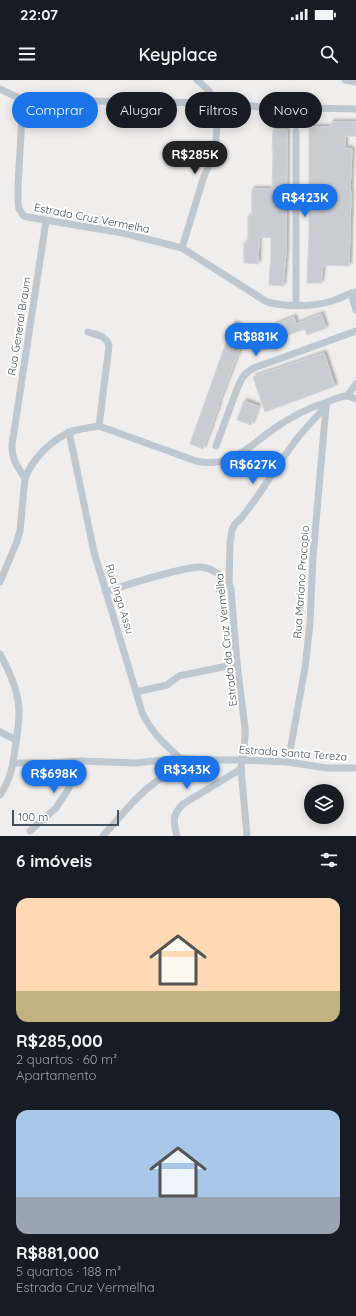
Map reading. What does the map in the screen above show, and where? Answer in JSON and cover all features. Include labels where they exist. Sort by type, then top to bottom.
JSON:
[{"type":"street","points":[[197,80],[209,92]]},
{"type":"street","points":[[345,80],[356,82]]},
{"type":"street","points":[[0,89],[12,95]]},
{"type":"street","points":[[98,101],[185,102]]},
{"type":"street","points":[[251,106],[356,109]]},
{"type":"street","name":"Estrada Cruz Vermelha","points":[[21,128],[18,185],[19,209],[27,217],[123,233],[182,248],[267,302],[296,305],[323,303],[354,293]]},
{"type":"street","points":[[182,248],[204,176],[213,158],[217,128]]},
{"type":"street","points":[[296,131],[296,305]]},
{"type":"street","name":"Rua General Braum","points":[[25,478],[12,455],[12,446],[46,221]]},
{"type":"street","points":[[354,293],[356,310]]},
{"type":"street","points":[[216,446],[240,379],[247,371],[356,331]]},
{"type":"street","points":[[88,332],[103,336],[109,346],[99,426]]},
{"type":"street","points":[[0,582],[20,531],[25,478],[33,462],[38,456],[69,432],[99,426],[196,462],[207,464],[215,463],[234,457],[274,428],[300,413],[347,396],[356,384]]},
{"type":"street","points":[[347,396],[356,399]]},
{"type":"street","name":"Estrada da Cruz Vermelha","points":[[242,760],[246,738],[246,728],[237,664],[232,595],[229,583],[230,543],[232,530],[235,524],[254,502],[299,436],[326,404]]},
{"type":"street","name":"Rua Mariano Procopio","points":[[288,762],[305,668],[310,623],[313,557],[326,404]]},
{"type":"street","name":"Rua Inga Assu","points":[[69,432],[94,552],[136,692],[146,720],[165,745],[180,758]]},
{"type":"street","points":[[106,592],[136,581],[187,568],[199,567],[214,570],[229,583]]},
{"type":"street","points":[[0,654],[13,681],[19,711],[13,763],[8,782],[0,795]]},
{"type":"street","points":[[136,692],[167,685],[179,676],[237,664]]},
{"type":"street","points":[[0,732],[16,740]]},
{"type":"street","name":"Estrada Santa Tereza","points":[[13,763],[47,764],[82,761],[136,763],[180,758],[288,762],[327,768],[356,768]]},
{"type":"street","points":[[104,836],[139,795],[150,786],[166,776],[202,760]]},
{"type":"street","points":[[242,760],[241,769],[247,836]]},
{"type":"street","points":[[30,830],[56,808],[69,788],[82,761]]},
{"type":"street","points":[[170,836],[176,833],[173,821],[174,816],[183,804],[241,769]]},
{"type":"building","points":[[331,122],[356,122],[356,136],[345,136],[345,148],[352,149],[349,266],[323,265],[321,283],[307,283],[309,235],[309,128],[331,127]]},
{"type":"building","points":[[273,130],[287,130],[286,253],[283,286],[269,285],[271,238],[259,237],[258,264],[244,263],[244,243],[248,243],[248,216],[252,216],[252,189],[272,189]]},
{"type":"building","points":[[321,314],[326,328],[307,335],[305,329],[273,340],[275,346],[256,353],[251,339],[276,330],[274,325],[294,317],[296,324]]},
{"type":"building","points":[[233,323],[247,329],[203,449],[190,444]]},
{"type":"building","points":[[324,353],[335,386],[265,412],[253,377]]},
{"type":"building","points":[[244,401],[258,406],[251,425],[237,420]]}]
